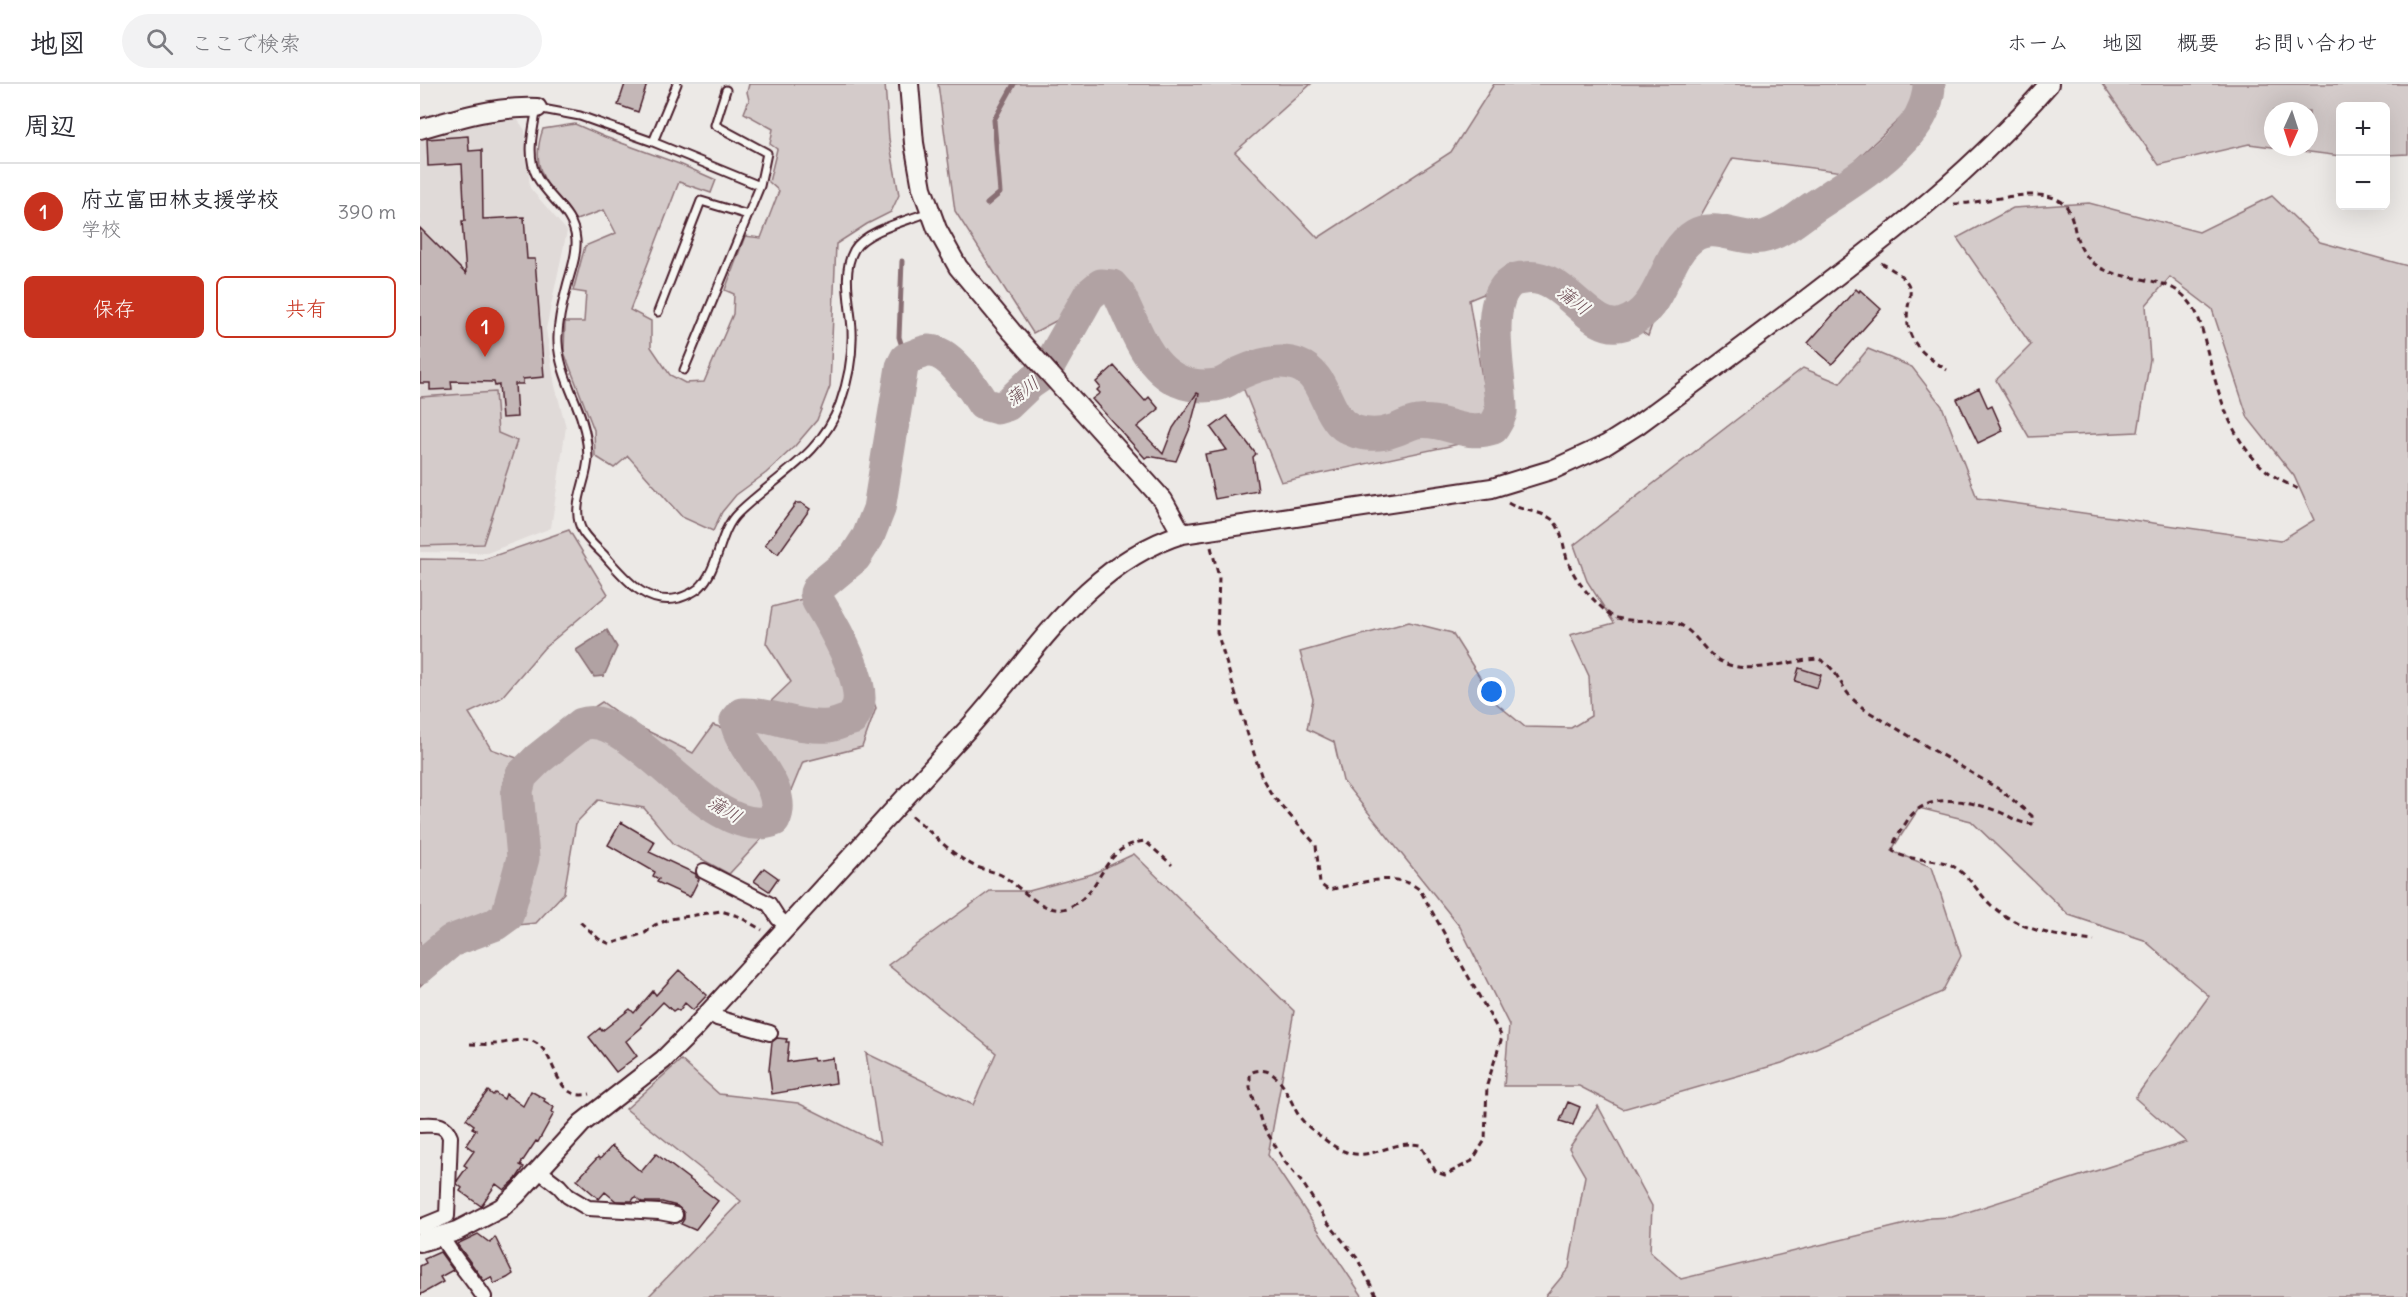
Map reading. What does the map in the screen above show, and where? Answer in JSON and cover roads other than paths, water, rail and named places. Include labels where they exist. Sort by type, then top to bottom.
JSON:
[{"type":"street","points":[[909,84],[917,167],[929,212],[958,267],[1011,332],[1163,500],[1182,534]]},
{"type":"street","points":[[420,1242],[481,1220],[501,1208],[582,1123],[663,1060],[710,1012],[969,728],[1031,652],[1087,592],[1140,553],[1165,540],[1202,530],[1495,487],[1554,469],[1606,445],[1636,426],[1869,251],[1936,197],[2003,136],[2049,84]]},
{"type":"street","points":[[420,129],[474,114],[537,108]]},
{"type":"street","points":[[704,871],[769,904],[778,918],[788,927]]},
{"type":"street","points":[[710,1012],[717,1018],[770,1033]]},
{"type":"street","points":[[420,1125],[441,1125],[447,1129],[450,1137],[447,1216],[420,1227]]},
{"type":"street","points":[[538,1170],[568,1196],[588,1208],[675,1215]]},
{"type":"street","points":[[441,1236],[454,1259],[474,1281],[484,1297]]},
{"type":"lane","points":[[653,142],[677,84]]},
{"type":"lane","points":[[684,370],[760,186],[767,153],[715,125],[726,90]]},
{"type":"lane","points":[[760,186],[653,142],[580,116],[537,108],[531,146],[536,175],[544,188],[565,210],[573,225],[576,239],[575,253],[558,327],[557,344],[561,367],[580,412],[588,444],[588,461],[577,505],[579,522],[583,533],[628,581],[642,592],[655,598],[676,598],[698,589],[713,566],[723,538],[736,515],[803,459],[817,446],[830,428],[847,381],[852,332],[848,273],[855,248],[863,240],[876,233],[929,212]]},
{"type":"lane","points":[[658,312],[701,201],[748,216]]},
{"type":"waterway","points":[[987,204],[1000,193],[994,120],[1014,84]]},
{"type":"waterway","name":"蒲川","points":[[420,967],[451,941],[496,924],[507,916],[523,858],[517,791],[521,776],[538,759],[582,724],[602,724],[624,735],[699,796],[725,813],[750,823],[774,820],[777,808],[776,795],[746,745],[736,721],[742,714],[753,714],[807,725],[829,726],[852,719],[856,711],[859,695],[852,667],[816,593],[819,587],[855,557],[868,537],[879,509],[902,367],[906,359],[928,351],[936,352],[960,371],[983,404],[997,408],[1007,405],[1029,384],[1045,373],[1089,295],[1101,285],[1112,286],[1119,294],[1134,328],[1152,359],[1164,372],[1178,381],[1195,385],[1216,385],[1261,365],[1276,362],[1291,363],[1306,369],[1313,375],[1335,415],[1351,430],[1365,434],[1379,434],[1415,423],[1428,422],[1472,431],[1493,428],[1501,412],[1495,342],[1497,306],[1503,291],[1512,281],[1522,278],[1539,279],[1553,284],[1599,321],[1611,325],[1623,324],[1637,317],[1647,307],[1656,295],[1676,256],[1684,244],[1695,235],[1712,231],[1748,237],[1772,234],[1880,161],[1904,139],[1917,121],[1927,100],[1929,84]]},
{"type":"waterway","points":[[902,261],[899,337],[906,359]]},
{"type":"place","name":"府立富田林支援学校","points":[[485,357]]}]
